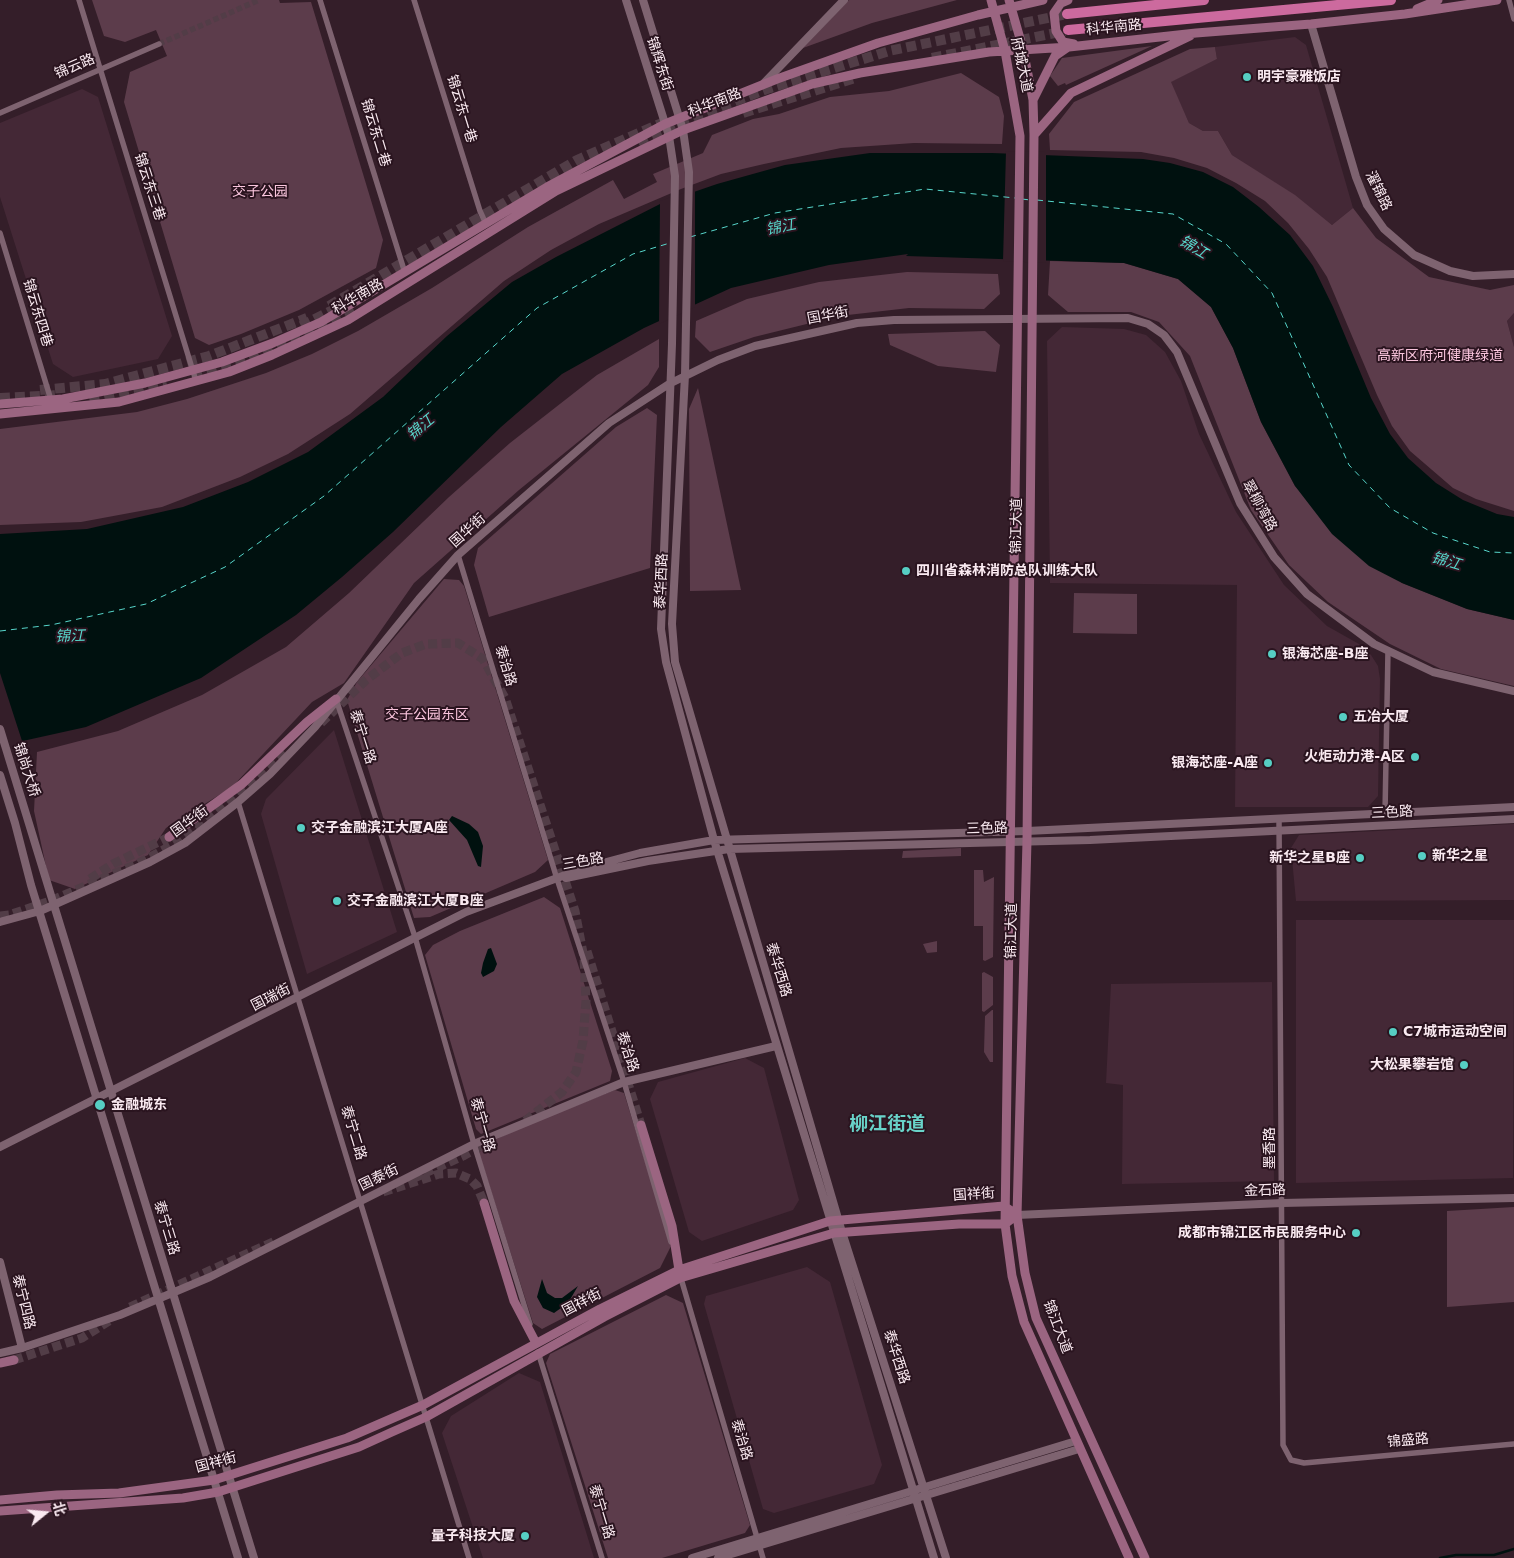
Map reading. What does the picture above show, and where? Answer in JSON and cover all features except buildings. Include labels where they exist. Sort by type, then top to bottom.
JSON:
[{"type":"highway","name":"科华南路","points":[[1067,14],[1204,0]]},
{"type":"highway","name":"科华南路","points":[[1068,30],[1391,0]]},
{"type":"main road","name":"府城大道","points":[[991,0],[1005,51],[1020,136],[1019,280]]},
{"type":"main road","name":"科华南路","points":[[0,404],[51,400],[145,383],[256,350],[321,322],[546,187],[665,124],[762,85],[878,43],[994,11],[1010,4],[1043,0]]},
{"type":"main road","points":[[1068,0],[1061,4],[1054,13],[1056,31],[1063,42],[1081,46]]},
{"type":"main road","points":[[1405,14],[1438,0]]},
{"type":"main road","name":"科华南路","points":[[0,414],[118,402],[196,381],[272,355],[348,320],[556,191],[683,130],[812,84],[860,73],[1005,51],[1081,46],[1196,32],[1311,24],[1405,14],[1497,0]]},
{"type":"main road","name":"府城大道","points":[[1010,4],[1023,49],[1033,100],[1033,279]]},
{"type":"main road","points":[[1034,135],[1071,94],[1196,32]]},
{"type":"main road","points":[[1033,100],[1055,56],[1069,47]]},
{"type":"main road","name":"锦江大道","points":[[1033,279],[1027,836],[1017,1215],[1025,1273],[1036,1318],[1144,1558]]},
{"type":"main road","name":"锦江大道","points":[[1019,280],[1005,1224],[1012,1276],[1024,1322],[1129,1558]]},
{"type":"main road","points":[[169,837],[242,784],[307,722],[336,699]]},
{"type":"main road","points":[[641,1125],[672,1226],[680,1274]]},
{"type":"main road","points":[[484,1203],[514,1301],[536,1343]]},
{"type":"main road","name":"国祥街","points":[[0,1500],[56,1494],[119,1493],[214,1480],[347,1438],[422,1405],[536,1343],[680,1274],[835,1221],[1004,1206],[1017,1215]]},
{"type":"main road","points":[[1005,1224],[1017,1215]]},
{"type":"main road","name":"国祥街","points":[[0,1511],[183,1498],[218,1492],[359,1447],[426,1417],[680,1274],[838,1232],[959,1224],[1005,1224]]},
{"type":"main road","points":[[0,1363],[14,1360]]},
{"type":"street","name":"锦云东三巷","points":[[79,0],[196,381]]},
{"type":"street","name":"锦云东二巷","points":[[320,0],[405,273]]},
{"type":"street","name":"锦云东一巷","points":[[414,0],[480,211],[486,224]]},
{"type":"street","name":"锦辉东街","points":[[626,0],[669,136],[675,176]]},
{"type":"street","name":"锦辉东街","points":[[643,0],[683,130],[689,172]]},
{"type":"street","points":[[762,85],[844,0]]},
{"type":"street","points":[[1509,0],[1514,19]]},
{"type":"street","name":"濯锦路","points":[[1311,24],[1356,177],[1367,205],[1384,230],[1414,255],[1450,271],[1474,276],[1514,274]]},
{"type":"street","name":"锦云路","points":[[0,113],[159,44]]},
{"type":"street","name":"泰华西路","points":[[689,172],[684,342],[685,376],[672,624],[675,662],[838,1232],[934,1558]]},
{"type":"street","name":"泰华西路","points":[[675,176],[672,344],[661,629],[666,662],[714,840],[776,1046],[835,1221]]},
{"type":"street","name":"锦云东四巷","points":[[0,233],[51,400]]},
{"type":"street","name":"翠柳湾路","points":[[1033,319],[1128,318],[1148,324],[1164,335],[1177,352],[1240,503],[1274,557],[1307,594],[1374,644],[1433,672],[1514,691]]},
{"type":"street","name":"国华街","points":[[0,922],[40,912],[112,881],[185,843],[238,802],[277,768],[315,726],[458,555],[609,423],[669,384],[754,346],[857,323],[894,320],[1033,319]]},
{"type":"street","name":"泰治路","points":[[458,555],[557,879],[624,1082],[763,1558]]},
{"type":"street","points":[[1385,814],[1388,650]]},
{"type":"street","name":"泰宁一路","points":[[336,699],[415,937],[474,1144],[602,1558]]},
{"type":"street","name":"锦尚大桥","points":[[0,729],[54,905]]},
{"type":"street","name":"锦尚大桥","points":[[0,775],[16,824],[40,912]]},
{"type":"street","name":"泰宁二路","points":[[238,802],[469,1558]]},
{"type":"street","name":"三色路","points":[[557,879],[729,849],[1011,841],[1027,836],[1148,823],[1280,819],[1514,806]]},
{"type":"street","name":"墨香路","points":[[1280,819],[1283,1445],[1291,1460],[1304,1463]]},
{"type":"street","name":"三色路","points":[[557,879],[584,868],[640,853],[714,840],[1012,831],[1027,836],[1280,832],[1514,819]]},
{"type":"street","name":"国瑞街","points":[[0,1147],[98,1100],[466,912],[557,879]]},
{"type":"street","name":"泰宁三路","points":[[54,905],[254,1558]]},
{"type":"street","name":"泰宁三路","points":[[40,912],[238,1558]]},
{"type":"street","name":"国泰街","points":[[0,1353],[22,1348],[120,1315],[210,1277],[474,1144],[624,1082],[776,1046]]},
{"type":"street","name":"金石路","points":[[1017,1215],[1282,1203],[1514,1198]]},
{"type":"street","name":"泰华西路","points":[[838,1232],[946,1558]]},
{"type":"street","name":"泰宁四路","points":[[0,1262],[22,1348]]},
{"type":"street","name":"锦盛路","points":[[1304,1463],[1514,1444]]},
{"type":"street","points":[[692,1558],[758,1542],[915,1494],[924,1487],[1078,1445]]},
{"type":"street","points":[[915,1494],[927,1496],[1078,1445]]},
{"type":"street","points":[[718,1558],[758,1542]]},
{"type":"shaded area","points":[[1295,37],[1306,45],[1353,208],[1332,225],[1295,196],[1232,155],[1218,131],[1203,131],[1189,123],[1170,82],[1217,59],[1215,47]]},
{"type":"shaded area","points":[[82,89],[98,97],[172,336],[158,359],[73,377],[53,364],[0,197],[0,123]]},
{"type":"shaded area","points":[[1514,313],[1514,347],[1507,321]]},
{"type":"shaded area","points":[[1062,327],[1124,329],[1146,335],[1165,352],[1181,381],[1199,434],[1236,512],[1284,585],[1327,626],[1359,644],[1371,655],[1378,666],[1380,679],[1378,796],[1368,807],[1235,807],[1237,585],[1050,583],[1047,341]]},
{"type":"shaded area","points":[[334,730],[397,932],[307,974],[261,814],[266,799]]},
{"type":"shaded area","name":"新华之星","points":[[1514,824],[1514,900],[1296,901],[1291,848],[1299,835]]},
{"type":"shaded area","points":[[1296,920],[1514,920],[1513,1178],[1296,1183]]},
{"type":"shaded area","points":[[1272,982],[1274,1181],[1122,1184],[1123,1085],[1106,1083],[1111,984]]},
{"type":"shaded area","points":[[745,1058],[764,1068],[799,1200],[793,1210],[702,1241],[689,1232],[650,1099],[658,1082]]},
{"type":"shaded area","points":[[807,1267],[830,1282],[882,1465],[874,1484],[774,1513],[763,1509],[704,1304],[706,1296]]},
{"type":"shaded area","name":"量子科技大厦","points":[[519,1373],[540,1382],[594,1558],[483,1558],[442,1433],[451,1416]]},
{"type":"green space","name":"交子公园","points":[[92,0],[279,0],[280,3],[311,2],[383,240],[376,268],[299,310],[241,334],[209,345],[195,338],[124,102],[130,72],[167,56],[156,30],[125,42],[104,36]]},
{"type":"green space","points":[[849,0],[957,0],[872,23],[803,48]]},
{"type":"green space","points":[[1152,46],[1066,85],[1065,83],[1058,86],[1050,76],[1062,58]]},
{"type":"green space","name":"高新区府河健康绿道","points":[[1215,47],[1217,59],[1171,82],[1189,123],[1203,131],[1218,131],[1232,155],[1295,195],[1332,225],[1353,208],[1376,238],[1429,277],[1490,290],[1514,285],[1514,313],[1507,321],[1514,347],[1514,511],[1476,499],[1453,488],[1410,451],[1392,426],[1377,395],[1327,277],[1309,249],[1288,223],[1265,201],[1207,168],[1174,158],[1141,152],[1050,150],[1049,134],[1074,102],[1190,49]]},
{"type":"green space","points":[[961,73],[999,97],[1004,116],[1002,144],[914,143],[841,148],[721,174],[681,189],[599,224],[551,250],[504,281],[350,414],[288,454],[240,477],[162,507],[81,522],[0,525],[0,429],[137,412],[187,399],[266,373],[312,354],[358,331],[432,288],[528,227],[613,180],[624,199],[657,182],[653,174],[703,153],[712,135],[753,119],[779,114],[830,97],[889,91]]},
{"type":"green space","points":[[1050,261],[1124,263],[1178,279],[1211,307],[1233,348],[1261,422],[1295,486],[1402,583],[1467,609],[1514,620],[1514,686],[1441,669],[1390,644],[1328,602],[1289,565],[1251,510],[1190,356],[1159,322],[1131,312],[1068,312],[1048,295]]},
{"type":"green space","points":[[907,272],[998,274],[1000,294],[984,309],[909,308],[839,316],[754,337],[710,352],[695,337],[696,321],[747,299],[819,282]]},
{"type":"green space","points":[[985,331],[1000,345],[996,372],[938,366],[890,345],[888,334]]},
{"type":"green space","points":[[659,339],[659,367],[648,385],[519,490],[414,583],[344,683],[312,702],[232,787],[166,828],[148,855],[75,889],[49,880],[34,811],[37,752],[118,731],[202,695],[286,647],[349,593],[449,497],[510,443],[597,375]]},
{"type":"green space","points":[[698,388],[741,590],[690,591],[689,409]]},
{"type":"green space","points":[[647,408],[657,415],[650,568],[489,617],[474,565],[478,548],[616,427]]},
{"type":"green space","name":"交子公园东区","points":[[444,579],[459,580],[464,586],[548,860],[535,872],[430,917],[414,918],[347,700],[357,682]]},
{"type":"green space","points":[[1074,593],[1137,594],[1137,634],[1073,633]]},
{"type":"green space","points":[[961,848],[961,856],[902,858],[903,851]]},
{"type":"green space","points":[[974,870],[983,870],[984,882],[994,877],[993,957],[985,961],[983,960],[983,926],[974,926]]},
{"type":"green space","points":[[544,897],[560,908],[612,1071],[610,1081],[481,1134],[476,1129],[425,955],[433,945],[460,931]]},
{"type":"green space","points":[[937,941],[937,952],[927,953],[923,944]]},
{"type":"green space","points":[[984,972],[993,977],[993,1005],[984,1012],[982,1011],[982,973]]},
{"type":"green space","points":[[992,1010],[993,1062],[990,1062],[984,1052],[985,1016]]},
{"type":"green space","points":[[615,1090],[624,1093],[671,1246],[660,1268],[542,1329],[533,1323],[479,1153],[485,1145],[517,1129]]},
{"type":"green space","points":[[1514,1207],[1514,1302],[1447,1307],[1447,1211]]},
{"type":"green space","points":[[666,1295],[683,1303],[750,1525],[745,1533],[662,1558],[608,1558],[546,1363],[550,1354]]},
{"type":"water","name":"锦江","points":[[870,153],[992,153],[1143,159],[1170,163],[1203,172],[1233,187],[1290,235],[1313,266],[1333,307],[1371,398],[1390,434],[1408,458],[1436,483],[1463,500],[1497,514],[1514,517],[1514,620],[1467,609],[1402,583],[1369,566],[1332,534],[1295,486],[1261,422],[1233,348],[1211,307],[1178,279],[1124,263],[906,256],[908,254],[829,265],[731,288],[644,328],[562,374],[501,427],[393,532],[342,577],[296,615],[201,678],[86,727],[0,746],[0,534],[87,529],[183,507],[248,482],[308,452],[383,397],[447,336],[512,282],[556,257],[662,203],[717,184],[785,165]]},
{"type":"water","points":[[452,816],[469,824],[478,832],[483,846],[481,867],[478,866],[467,840],[449,820]]},
{"type":"water","points":[[491,948],[497,964],[494,971],[483,977],[481,973],[483,963],[488,949]]},
{"type":"water","points":[[542,1279],[547,1293],[555,1298],[562,1298],[578,1286],[568,1303],[554,1313],[543,1308],[537,1297]]},
{"type":"pier","points":[[1006,151],[1046,152],[1046,263],[1003,261]]},
{"type":"pier","points":[[695,189],[695,307],[659,324],[660,201]]},
{"type":"pier","points":[[0,673],[23,744],[0,748]]},
{"type":"waterway","points":[[1440,1558],[1456,1555],[1494,1555],[1514,1549]]},
{"type":"ferry route","points":[[690,237],[775,213],[925,189],[1015,198]]},
{"type":"ferry route","points":[[1022,199],[1030,200]]},
{"type":"ferry route","points":[[1037,200],[1173,214],[1226,244],[1272,293],[1349,465],[1390,508],[1433,533],[1490,552],[1514,553]]},
{"type":"ferry route","points":[[0,631],[51,625],[146,604],[225,567],[324,496],[537,308],[633,254],[670,243]]},
{"type":"tunnel","points":[[159,44],[259,0]]},
{"type":"tunnel","points":[[638,142],[699,115],[767,89],[889,51],[1067,14]]},
{"type":"tunnel","points":[[932,58],[1065,31]]},
{"type":"tunnel","points":[[743,113],[855,78]]},
{"type":"tunnel","points":[[329,306],[577,160],[662,123]]},
{"type":"tunnel","points":[[301,326],[339,307]]},
{"type":"tunnel","points":[[193,378],[249,361],[359,310]]},
{"type":"tunnel","points":[[40,390],[105,384],[209,356],[307,318]]},
{"type":"tunnel","points":[[90,402],[167,385]]},
{"type":"tunnel","points":[[0,398],[60,395]]},
{"type":"tunnel","points":[[321,723],[366,680],[402,653],[426,644],[458,643],[483,659],[505,698],[575,911],[584,958],[586,1001],[583,1041],[576,1072],[562,1092],[525,1121]]},
{"type":"tunnel","points":[[0,916],[9,915],[50,901],[137,864],[180,841],[213,816],[289,751]]},
{"type":"tunnel","points":[[90,879],[113,864],[169,837]]},
{"type":"tunnel","points":[[587,951],[641,1125]]},
{"type":"tunnel","points":[[412,1179],[463,1156],[495,1138]]},
{"type":"tunnel","points":[[383,1192],[439,1174],[456,1173],[470,1179],[477,1186],[484,1203]]},
{"type":"tunnel","points":[[130,1307],[275,1241]]},
{"type":"tunnel","points":[[14,1360],[82,1338],[112,1319]]},
{"type":"place","name":"明宇豪雅饭店","points":[[1247,77]]},
{"type":"place","name":"四川省森林消防总队训练大队","points":[[906,571]]},
{"type":"place","name":"银海芯座-B座","points":[[1272,654]]},
{"type":"place","name":"五冶大厦","points":[[1343,717]]},
{"type":"place","name":"火炬动力港-A区","points":[[1415,757]]},
{"type":"place","name":"银海芯座-A座","points":[[1268,763]]},
{"type":"place","name":"交子金融滨江大厦A座","points":[[301,828]]},
{"type":"place","name":"新华之星","points":[[1422,856]]},
{"type":"place","name":"新华之星B座","points":[[1360,858]]},
{"type":"place","name":"交子金融滨江大厦B座","points":[[337,901]]},
{"type":"place","name":"C7城市运动空间","points":[[1393,1032]]},
{"type":"place","name":"大松果攀岩馆","points":[[1464,1065]]},
{"type":"place","name":"金融城东","points":[[100,1105]]},
{"type":"place","name":"成都市锦江区市民服务中心","points":[[1356,1233]]},
{"type":"place","name":"量子科技大厦","points":[[525,1536]]},
{"type":"district","name":"柳江街道","points":[[887,1125]]}]
